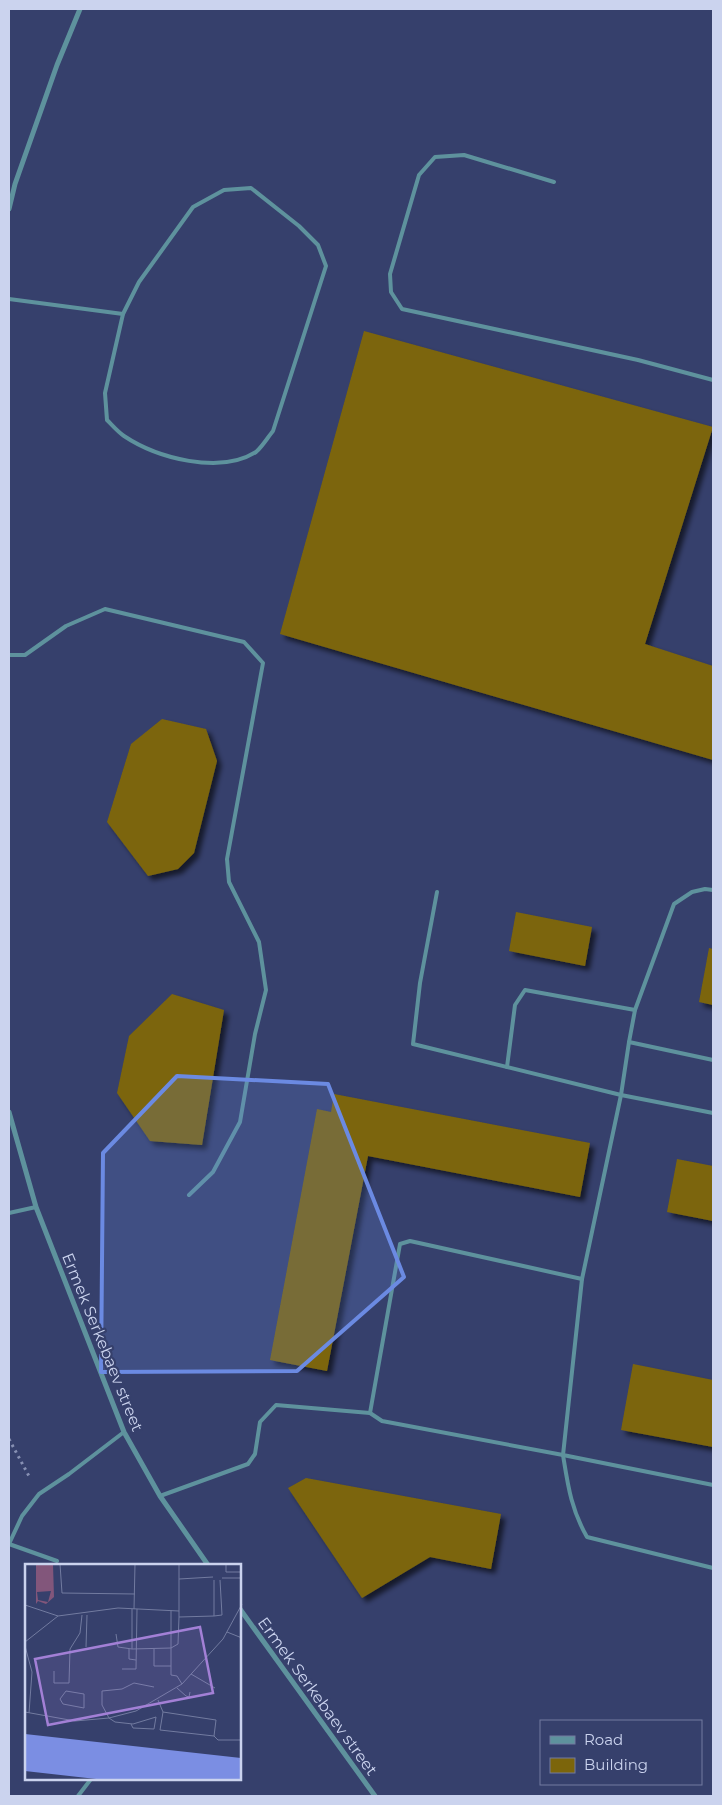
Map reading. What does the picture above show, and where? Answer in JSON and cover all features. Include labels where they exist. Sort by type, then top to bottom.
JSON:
[{"type":"street","points":[[9,209],[15,184],[57,65],[80,9]]},
{"type":"street","name":"Ermek Serkebaev street","points":[[9,1112],[36,1207],[124,1432],[160,1496],[207,1564]]},
{"type":"street","name":"Ermek Serkebaev street","points":[[241,1611],[375,1796]]},
{"type":"lane","points":[[554,182],[464,155],[435,157],[419,175],[390,274],[391,292],[402,309],[638,360],[713,380]]},
{"type":"lane","points":[[251,188],[299,226],[318,245],[326,266],[273,431],[257,451],[234,462],[199,463],[153,451],[123,436],[107,420],[105,393],[123,314],[139,282],[193,206],[224,190],[251,188]]},
{"type":"lane","points":[[9,299],[123,314]]},
{"type":"lane","points":[[9,655],[25,655],[66,626],[105,610],[244,642],[263,663],[227,859],[229,882],[259,942],[266,990],[255,1034],[240,1122],[213,1172],[190,1195]]},
{"type":"lane","points":[[713,890],[705,889],[692,892],[674,904],[636,1010],[582,1279],[563,1455],[568,1488],[576,1517],[587,1537],[713,1568]]},
{"type":"lane","points":[[437,892],[420,983],[412,1044],[620,1095],[713,1113]]},
{"type":"lane","points":[[507,1067],[515,1005],[525,990],[636,1010]]},
{"type":"lane","points":[[629,1042],[713,1060]]},
{"type":"lane","points":[[9,1212],[36,1207]]},
{"type":"lane","points":[[370,1413],[400,1244],[410,1241],[582,1279]]},
{"type":"lane","points":[[160,1496],[248,1464],[255,1454],[260,1422],[276,1405],[370,1413],[382,1421],[713,1485]]},
{"type":"lane","points":[[57,1561],[9,1544],[22,1516],[39,1494],[69,1474],[124,1432]]},
{"type":"lane","points":[[78,1796],[89,1780]]},
{"type":"path","points":[[9,1439],[39,1494]]},
{"type":"highlighted area","points":[[177,1076],[328,1084],[404,1277],[297,1371],[101,1372],[103,1153]]},
{"type":"building","points":[[364,331],[713,427],[645,644],[713,666],[713,760],[280,634]]},
{"type":"building","points":[[162,719],[206,729],[217,761],[194,853],[178,869],[148,876],[107,822],[131,744]]},
{"type":"building","points":[[516,912],[592,927],[585,966],[509,951]]},
{"type":"building","points":[[709,948],[713,949],[713,1005],[699,1002]]},
{"type":"building","points":[[172,994],[224,1010],[202,1145],[150,1141],[117,1093],[129,1036]]},
{"type":"building","points":[[334,1094],[590,1143],[580,1197],[368,1156],[327,1371],[270,1360],[317,1109],[331,1112]]},
{"type":"building","points":[[677,1159],[713,1166],[713,1221],[667,1212]]},
{"type":"building","points":[[633,1364],[713,1380],[713,1447],[621,1430]]},
{"type":"building","points":[[306,1478],[501,1514],[491,1569],[430,1557],[362,1598],[288,1488]]}]
